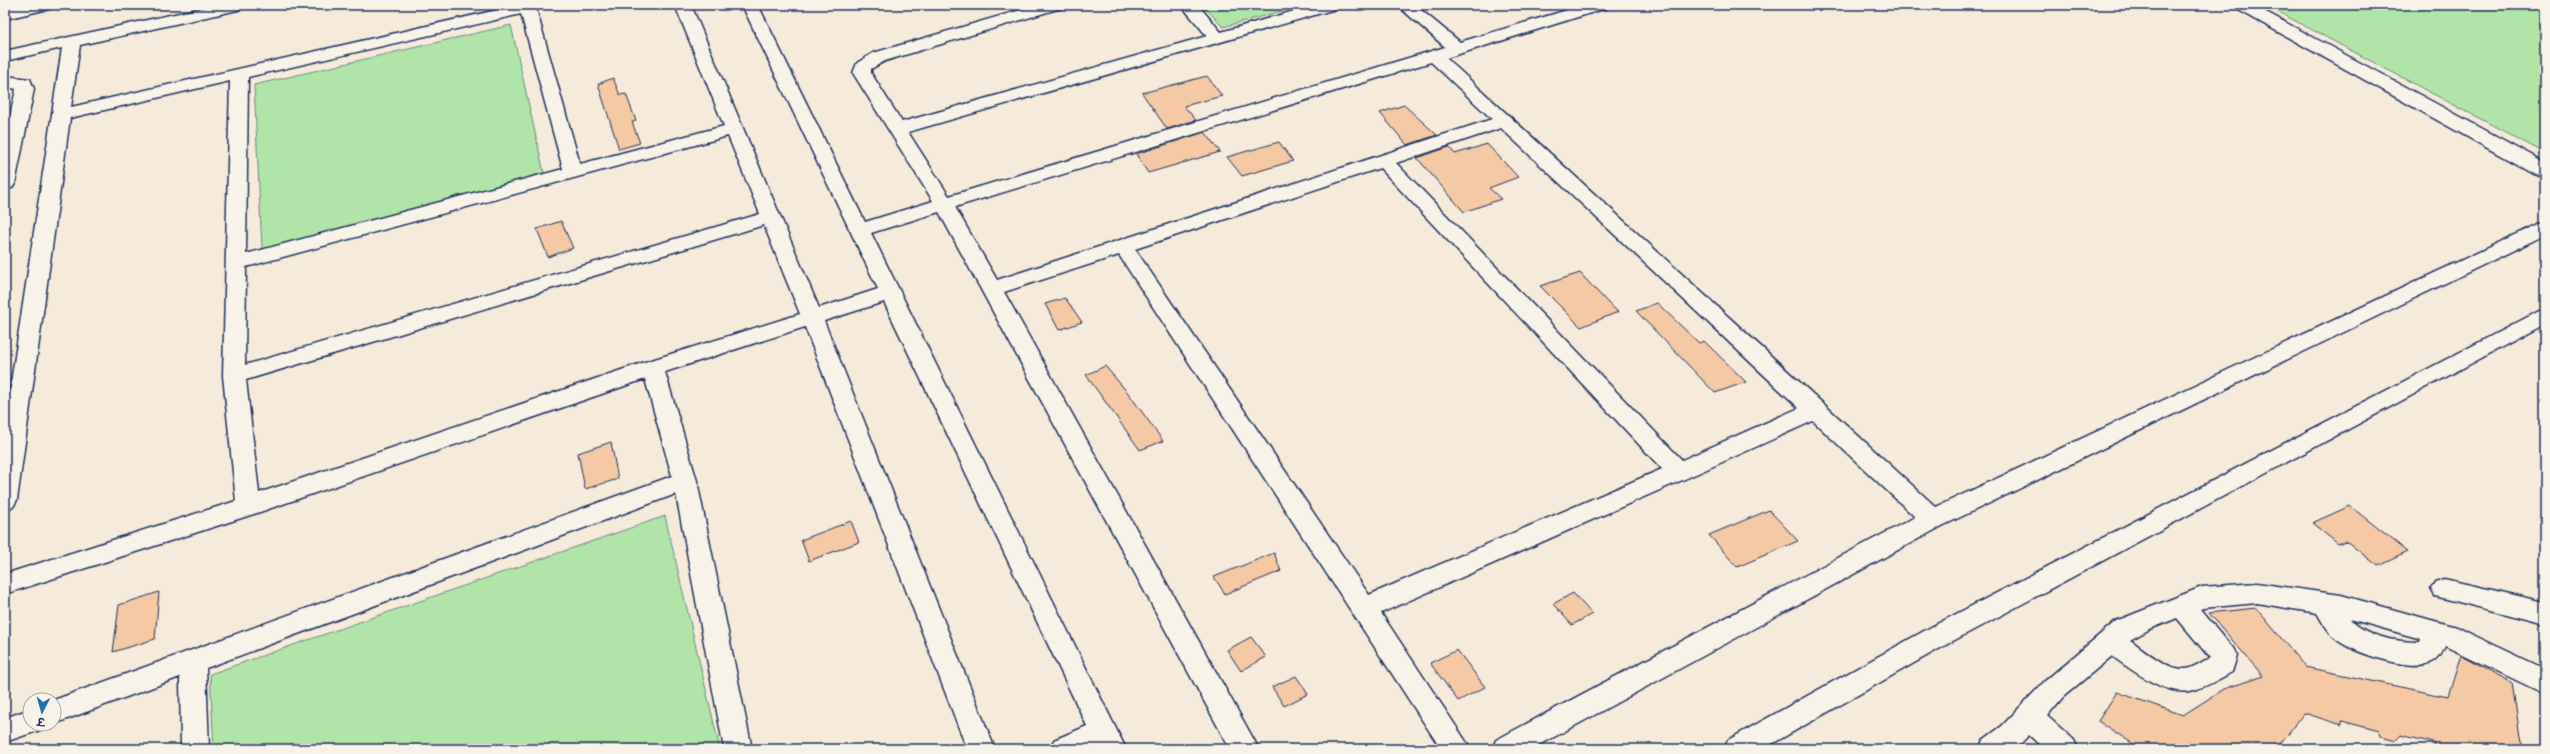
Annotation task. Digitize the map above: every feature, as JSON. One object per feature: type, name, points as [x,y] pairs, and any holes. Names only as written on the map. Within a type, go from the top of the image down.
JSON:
[{"type":"street","points":[[5,14],[47,5]]},
{"type":"street","points":[[5,56],[238,5]]},
{"type":"street","points":[[683,5],[812,317],[982,749]]},
{"type":"street","points":[[750,5],[1108,740],[1064,749]]},
{"type":"street","points":[[1189,5],[1217,36]]},
{"type":"street","points":[[898,129],[1217,36],[1333,5]]},
{"type":"street","points":[[1405,5],[1458,50]]},
{"type":"street","points":[[1546,5],[1561,17]]},
{"type":"street","points":[[859,230],[1458,50],[1601,5]]},
{"type":"street","points":[[2241,5],[2526,160],[2545,174]]},
{"type":"street","points":[[61,115],[528,6],[573,172]]},
{"type":"street","points":[[1049,6],[879,57],[863,67],[864,79],[898,129],[944,204],[992,288],[1245,749]]},
{"type":"street","points":[[5,500],[72,41]]},
{"type":"street","points":[[1434,56],[1933,519]]},
{"type":"street","points":[[239,74],[234,376],[249,506]]},
{"type":"street","points":[[5,81],[24,83],[25,89],[5,184]]},
{"type":"street","points":[[992,288],[1384,162],[1505,121]]},
{"type":"street","points":[[236,263],[734,129]]},
{"type":"street","points":[[1384,162],[1679,472]]},
{"type":"street","points":[[234,376],[770,217]]},
{"type":"street","points":[[1506,749],[1933,519],[2545,227]]},
{"type":"street","points":[[1123,246],[1365,608],[1457,749]]},
{"type":"street","points":[[5,584],[249,506],[653,368],[891,292]]},
{"type":"street","points":[[1738,749],[1942,634],[2545,315]]},
{"type":"street","points":[[653,368],[685,481],[738,749]]},
{"type":"street","points":[[1365,608],[1679,472],[1815,410]]},
{"type":"street","points":[[62,709],[193,663],[685,481]]},
{"type":"street","points":[[2444,590],[2545,613]]},
{"type":"street","points":[[1993,749],[2012,735],[2027,716],[2054,689],[2110,641],[2141,621],[2202,598],[2257,594],[2324,604],[2456,638],[2545,682]]},
{"type":"street","points":[[2110,641],[2167,677],[2179,680],[2188,680],[2223,664],[2224,656],[2218,646],[2182,606]]},
{"type":"street","points":[[193,663],[195,749]]},
{"type":"street","points":[[2027,716],[2064,749]]},
{"type":"street","points":[[5,730],[22,724]]},
{"type":"green space","points":[[1203,5],[1304,5],[1223,27]]},
{"type":"green space","points":[[2265,5],[2545,5],[2545,153],[2541,151]]},
{"type":"green space","points":[[511,25],[544,173],[262,249],[254,85]]},
{"type":"green space","points":[[665,516],[720,749],[214,749],[210,674]]},
{"type":"building","points":[[1207,76],[1222,96],[1184,106],[1196,120],[1167,129],[1142,93]]},
{"type":"building","points":[[613,78],[620,95],[626,94],[636,121],[632,122],[640,143],[619,149],[598,84]]},
{"type":"building","points":[[1404,105],[1437,135],[1407,145],[1380,113]]},
{"type":"building","points":[[1205,132],[1220,152],[1148,173],[1136,154]]},
{"type":"building","points":[[1279,142],[1293,161],[1242,176],[1227,157]]},
{"type":"building","points":[[1487,144],[1518,177],[1489,188],[1501,199],[1464,212],[1417,158],[1449,147],[1455,154]]},
{"type":"building","points":[[561,221],[573,248],[548,257],[537,229]]},
{"type":"building","points":[[1580,273],[1618,312],[1581,327],[1540,286]]},
{"type":"building","points":[[1065,298],[1082,322],[1059,330],[1045,304]]},
{"type":"building","points":[[1657,303],[1699,343],[1704,341],[1746,382],[1715,393],[1636,311]]},
{"type":"building","points":[[1105,366],[1129,394],[1163,441],[1140,450],[1086,375]]},
{"type":"building","points":[[611,442],[618,479],[585,489],[578,453]]},
{"type":"building","points":[[2350,506],[2408,552],[2378,566],[2346,541],[2338,544],[2312,523]]},
{"type":"building","points":[[1769,510],[1798,541],[1737,567],[1709,535]]},
{"type":"building","points":[[851,521],[859,542],[809,561],[801,540]]},
{"type":"building","points":[[1274,553],[1281,571],[1225,594],[1214,577]]},
{"type":"building","points":[[159,592],[155,639],[113,652],[119,605]]},
{"type":"building","points":[[1573,593],[1592,614],[1572,625],[1553,604]]},
{"type":"building","points":[[2256,608],[2305,667],[2448,697],[2461,655],[2512,683],[2522,749],[2436,749],[2434,743],[2401,735],[2396,740],[2381,736],[2379,731],[2342,721],[2342,725],[2304,713],[2276,749],[2141,749],[2098,721],[2117,692],[2183,715],[2224,689],[2263,676],[2209,613]]},
{"type":"building","points":[[1251,637],[1266,657],[1241,671],[1227,650]]},
{"type":"building","points":[[1457,650],[1485,687],[1458,701],[1430,663]]},
{"type":"building","points":[[1296,676],[1308,694],[1284,706],[1272,687]]}]
